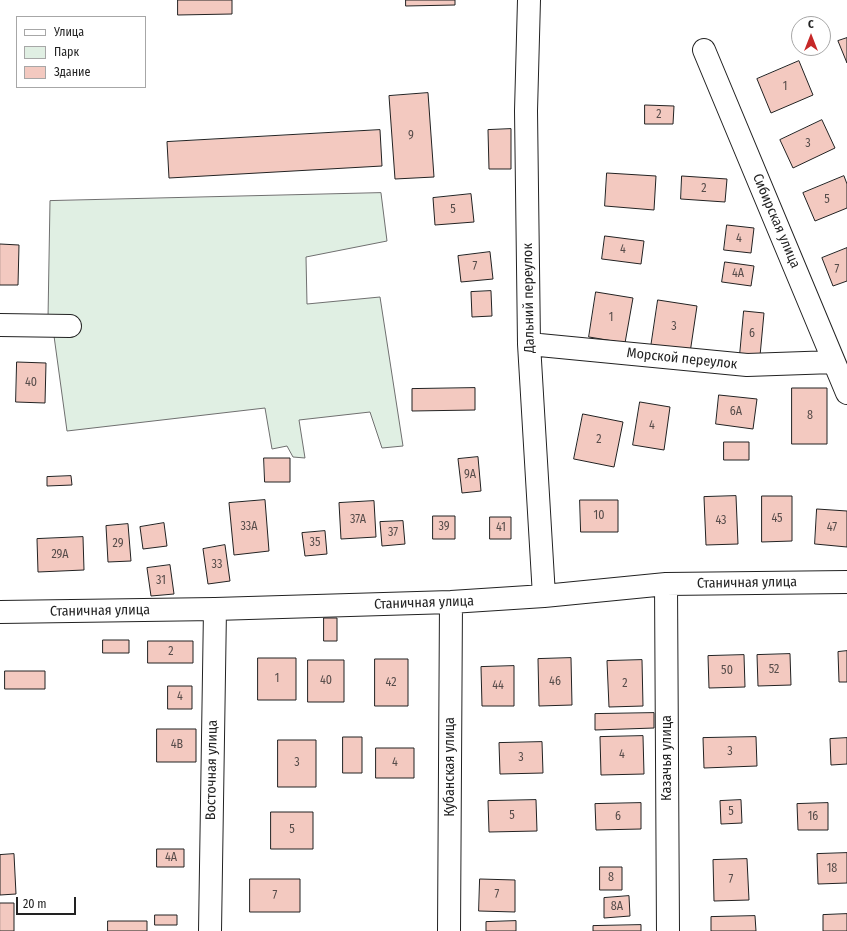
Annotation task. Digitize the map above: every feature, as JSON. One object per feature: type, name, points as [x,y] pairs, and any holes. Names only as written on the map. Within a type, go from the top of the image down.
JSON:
[{"type":"street","name":"Дальний переулок","points":[[528,0],[526,110],[529,344],[544,596]]},
{"type":"street","name":"Сибирская улица","points":[[704,50],[847,393]]},
{"type":"street","points":[[0,325],[70,326]]},
{"type":"street","name":"Морской переулок","points":[[529,344],[747,365],[834,362]]},
{"type":"street","name":"Станичная улица","points":[[0,612],[215,609],[451,602],[544,596],[666,584],[847,582]]},
{"type":"street","name":"Казачья улица","points":[[666,584],[668,931]]},
{"type":"street","name":"Кубанская улица","points":[[449,931],[451,602]]},
{"type":"street","name":"Восточная улица","points":[[210,931],[215,609]]},
{"type":"green space","points":[[381,193],[387,241],[306,257],[307,304],[380,297],[403,446],[382,448],[370,412],[299,420],[305,458],[293,457],[287,446],[272,449],[265,408],[67,431],[54,336],[81,325],[48,318],[50,201]]},
{"type":"building","points":[[178,0],[232,0],[232,14],[178,15]]},
{"type":"building","points":[[406,0],[455,0],[455,5],[406,6]]},
{"type":"building","points":[[847,38],[847,63],[838,41]]},
{"type":"building","points":[[799,61],[813,95],[771,113],[757,79]]},
{"type":"building","points":[[428,93],[434,177],[395,179],[389,96]]},
{"type":"building","points":[[645,105],[674,106],[673,124],[645,124]]},
{"type":"building","points":[[822,120],[835,148],[793,168],[780,140]]},
{"type":"building","points":[[511,129],[511,169],[489,169],[488,130]]},
{"type":"building","points":[[380,130],[382,166],[169,178],[167,142]]},
{"type":"building","points":[[607,173],[656,176],[654,210],[605,206]]},
{"type":"building","points":[[682,176],[727,179],[725,202],[681,199]]},
{"type":"building","points":[[844,176],[847,184],[847,208],[815,221],[803,193]]},
{"type":"building","points":[[471,194],[474,222],[435,225],[433,198]]},
{"type":"building","points":[[727,225],[754,228],[751,253],[724,250]]},
{"type":"building","points":[[605,236],[644,241],[641,264],[602,259]]},
{"type":"building","points":[[0,244],[19,245],[18,285],[0,285]]},
{"type":"building","points":[[847,248],[847,281],[833,286],[822,258]]},
{"type":"building","points":[[490,252],[493,279],[461,282],[458,256]]},
{"type":"building","points":[[725,262],[754,266],[751,286],[722,282]]},
{"type":"building","points":[[491,291],[492,316],[472,317],[471,292]]},
{"type":"building","points":[[596,292],[633,298],[625,343],[589,337]]},
{"type":"building","points":[[658,300],[697,306],[690,353],[651,347]]},
{"type":"building","points":[[744,311],[764,313],[760,356],[740,355]]},
{"type":"building","points":[[17,362],[46,363],[45,403],[16,402]]},
{"type":"building","points":[[475,388],[475,410],[412,411],[412,389]]},
{"type":"building","points":[[792,388],[827,388],[827,444],[792,444]]},
{"type":"building","points":[[719,395],[757,399],[753,429],[716,424]]},
{"type":"building","points":[[640,402],[670,407],[664,450],[633,445]]},
{"type":"building","points":[[583,414],[623,422],[614,467],[574,459]]},
{"type":"building","points":[[724,442],[749,442],[749,460],[724,460]]},
{"type":"building","points":[[478,457],[481,491],[462,493],[458,459]]},
{"type":"building","points":[[264,458],[290,458],[290,482],[265,482]]},
{"type":"building","points":[[71,476],[72,485],[47,486],[47,477]]},
{"type":"building","points":[[736,496],[738,544],[706,545],[704,497]]},
{"type":"building","points":[[762,496],[792,496],[792,541],[762,542]]},
{"type":"building","points":[[265,500],[269,551],[234,555],[229,503]]},
{"type":"building","points":[[580,500],[618,500],[618,532],[581,532]]},
{"type":"building","points":[[374,501],[376,537],[341,539],[339,503]]},
{"type":"building","points":[[817,509],[847,511],[847,547],[815,544]]},
{"type":"building","points":[[433,516],[455,516],[455,539],[433,539]]},
{"type":"building","points":[[490,517],[511,517],[511,539],[490,539]]},
{"type":"building","points":[[403,521],[405,544],[382,546],[380,522]]},
{"type":"building","points":[[164,523],[167,546],[143,549],[140,527]]},
{"type":"building","points":[[128,524],[131,561],[108,562],[106,526]]},
{"type":"building","points":[[325,531],[327,554],[305,556],[302,533]]},
{"type":"building","points":[[83,537],[84,570],[38,572],[37,539]]},
{"type":"building","points":[[225,545],[230,581],[208,584],[203,549]]},
{"type":"building","points":[[170,565],[174,594],[151,596],[147,568]]},
{"type":"building","points":[[324,618],[337,618],[337,641],[324,641]]},
{"type":"building","points":[[103,640],[129,640],[129,653],[103,653]]},
{"type":"building","points":[[148,641],[193,641],[193,663],[148,663]]},
{"type":"building","points":[[847,651],[847,682],[839,682],[838,652]]},
{"type":"building","points":[[790,654],[791,685],[758,686],[757,655]]},
{"type":"building","points":[[744,655],[745,687],[709,688],[708,656]]},
{"type":"building","points":[[258,658],[296,658],[296,700],[258,700]]},
{"type":"building","points":[[571,658],[572,705],[539,706],[538,659]]},
{"type":"building","points":[[375,659],[408,659],[408,706],[375,706]]},
{"type":"building","points":[[308,660],[344,660],[344,702],[308,702]]},
{"type":"building","points":[[642,660],[643,706],[609,707],[607,661]]},
{"type":"building","points":[[514,666],[514,706],[482,706],[481,667]]},
{"type":"building","points":[[5,671],[45,671],[45,689],[5,689]]},
{"type":"building","points":[[168,686],[192,686],[192,709],[168,709]]},
{"type":"building","points":[[654,713],[654,728],[595,730],[595,714]]},
{"type":"building","points":[[157,729],[196,729],[196,762],[157,762]]},
{"type":"building","points":[[643,736],[644,774],[601,775],[600,737]]},
{"type":"building","points":[[343,737],[362,737],[362,773],[343,773]]},
{"type":"building","points":[[756,737],[757,766],[704,768],[703,738]]},
{"type":"building","points":[[847,738],[847,764],[831,765],[830,739]]},
{"type":"building","points":[[278,740],[316,740],[316,787],[278,787]]},
{"type":"building","points":[[542,742],[543,773],[500,774],[499,743]]},
{"type":"building","points":[[376,748],[414,748],[414,778],[376,778]]},
{"type":"building","points":[[536,800],[537,831],[489,832],[488,801]]},
{"type":"building","points":[[741,800],[742,823],[721,824],[720,801]]},
{"type":"building","points":[[641,803],[641,829],[596,830],[595,804]]},
{"type":"building","points":[[828,803],[828,830],[798,830],[797,804]]},
{"type":"building","points":[[271,812],[313,812],[313,849],[271,849]]},
{"type":"building","points":[[157,849],[184,849],[184,867],[157,867]]},
{"type":"building","points":[[847,853],[847,883],[818,884],[817,854]]},
{"type":"building","points":[[14,854],[16,894],[0,895],[0,855]]},
{"type":"building","points":[[747,859],[749,900],[714,901],[713,860]]},
{"type":"building","points":[[600,867],[622,867],[622,890],[600,890]]},
{"type":"building","points":[[250,879],[300,879],[300,912],[250,912]]},
{"type":"building","points":[[480,879],[515,880],[515,912],[479,911]]},
{"type":"building","points":[[629,896],[630,916],[604,918],[604,898]]},
{"type":"building","points":[[0,903],[14,903],[14,931],[0,931]]},
{"type":"building","points":[[847,914],[847,931],[823,931],[823,915]]},
{"type":"building","points":[[155,915],[177,915],[177,925],[155,925]]},
{"type":"building","points":[[755,916],[756,931],[711,931],[711,917]]},
{"type":"building","points":[[108,921],[147,921],[147,931],[108,931]]},
{"type":"building","points":[[516,921],[516,931],[486,931],[486,922]]},
{"type":"building","points":[[641,925],[641,931],[593,931],[593,926]]}]
